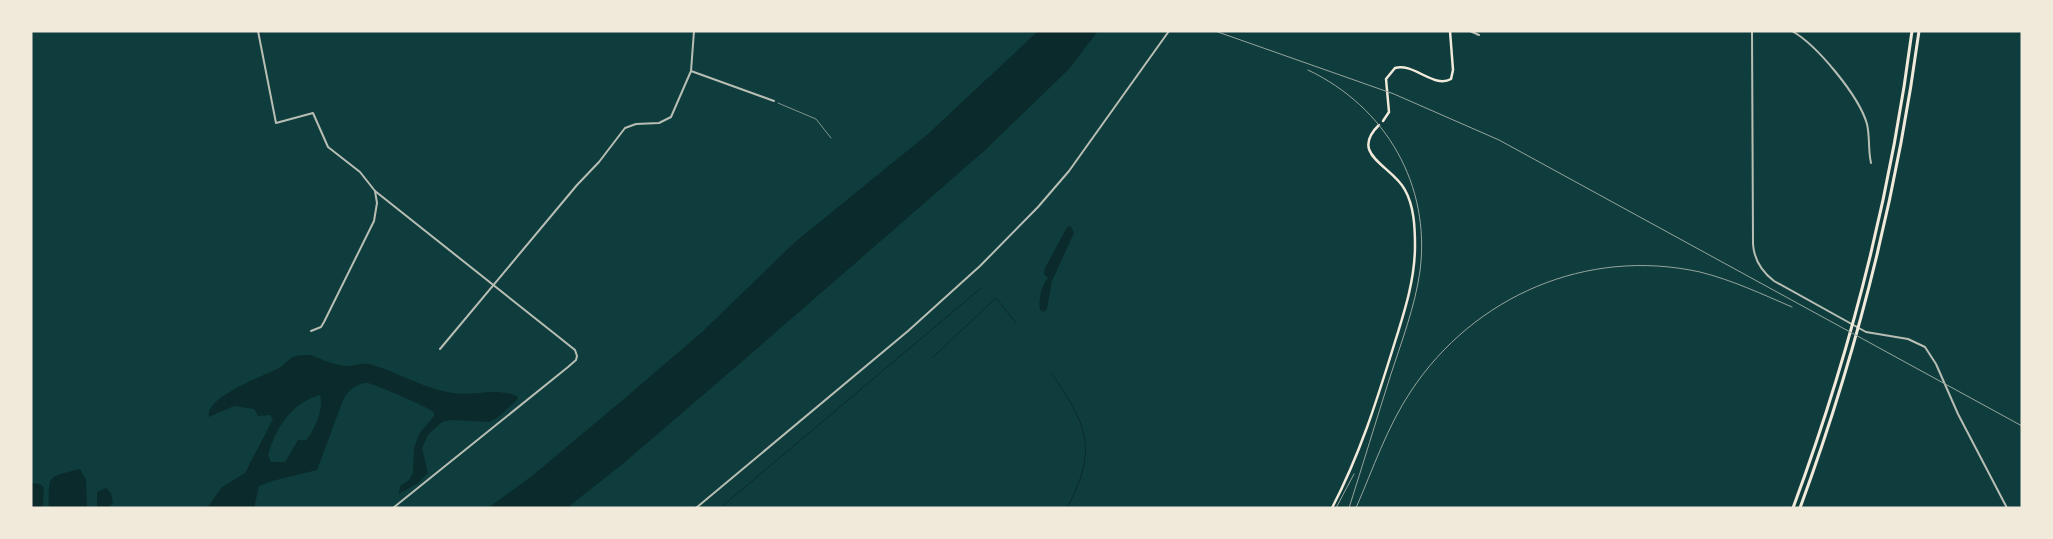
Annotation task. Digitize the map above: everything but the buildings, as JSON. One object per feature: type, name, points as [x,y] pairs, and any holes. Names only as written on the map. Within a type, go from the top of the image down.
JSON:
[{"type":"highway","points":[[1793,508],[1846,350],[1855,317],[1891,164],[1912,31]]},
{"type":"highway","points":[[1800,508],[1852,353],[1861,319],[1898,164],[1919,31]]},
{"type":"main road","points":[[1383,121],[1389,112],[1385,87],[1388,75],[1399,67],[1442,81],[1449,80],[1452,77],[1450,31]]},
{"type":"main road","points":[[1332,508],[1368,431],[1402,318],[1414,264],[1414,228],[1408,197],[1400,182],[1374,158],[1368,149],[1368,138],[1379,125]]},
{"type":"street","points":[[258,31],[276,123],[313,114],[328,147],[360,172],[375,191],[575,350],[577,356],[576,360],[393,508]]},
{"type":"street","points":[[440,349],[576,186],[599,162],[621,130],[633,124],[659,123],[671,117],[691,71],[694,31]]},
{"type":"street","points":[[696,508],[908,332],[980,266],[1038,207],[1069,170],[1169,31]]},
{"type":"street","points":[[1470,31],[1479,35]]},
{"type":"street","points":[[1752,31],[1754,251],[1761,268],[1769,277],[1866,332],[1908,339],[1925,347],[1936,364],[1958,414],[2008,508]]},
{"type":"street","points":[[1792,31],[1808,41],[1820,52],[1859,108],[1868,128],[1871,163]]},
{"type":"street","points":[[691,71],[774,101]]},
{"type":"street","points":[[311,331],[321,327],[324,322],[374,221],[377,203],[375,191]]},
{"type":"path","points":[[774,101],[816,119],[831,138]]},
{"type":"water","points":[[1038,31],[1098,31],[1069,69],[983,152],[625,462],[567,508],[488,508],[532,476],[702,332],[795,242],[928,134]]},
{"type":"water","points":[[1071,226],[1074,233],[1052,281],[1047,309],[1044,312],[1040,310],[1040,296],[1048,278],[1044,274],[1045,268],[1067,227]]},
{"type":"water","points":[[311,355],[342,365],[370,364],[443,391],[461,394],[501,392],[517,396],[518,399],[497,418],[489,422],[452,420],[442,422],[428,435],[422,448],[428,473],[418,483],[399,494],[400,486],[409,480],[413,473],[414,448],[419,434],[434,416],[434,412],[379,387],[367,383],[359,384],[343,400],[317,470],[259,486],[254,508],[207,508],[222,487],[245,473],[273,419],[270,415],[258,416],[254,409],[234,406],[209,417],[210,409],[216,402],[236,388],[279,368],[293,357]],"holes":[[[320,395],[318,419],[313,431],[306,440],[298,440],[285,462],[271,462],[268,455],[271,445],[286,418],[293,410],[310,399]]]},
{"type":"water","points":[[80,469],[86,480],[87,508],[49,508],[49,489],[52,479],[55,476]]},
{"type":"water","points":[[31,483],[40,484],[44,487],[43,508],[31,508]]},
{"type":"water","points":[[106,488],[111,493],[113,503],[107,508],[97,508],[97,492]]},
{"type":"waterway","points":[[720,508],[981,288]]},
{"type":"waterway","points":[[933,357],[996,298],[1016,323]]},
{"type":"waterway","points":[[1052,374],[1074,409],[1085,439],[1083,470],[1067,508]]},
{"type":"railway","points":[[1215,31],[1394,94],[1499,140],[2022,426]]},
{"type":"railway","points":[[1308,70],[1336,86],[1360,105],[1381,127],[1397,152],[1410,179],[1418,209],[1422,239],[1420,271],[1411,311],[1349,508]]},
{"type":"railway","points":[[1356,508],[1381,448],[1402,405],[1437,358],[1467,329],[1500,305],[1537,286],[1576,274],[1616,267],[1658,266],[1712,275],[1792,307]]},
{"type":"railway","points":[[1336,508],[1354,474]]}]
